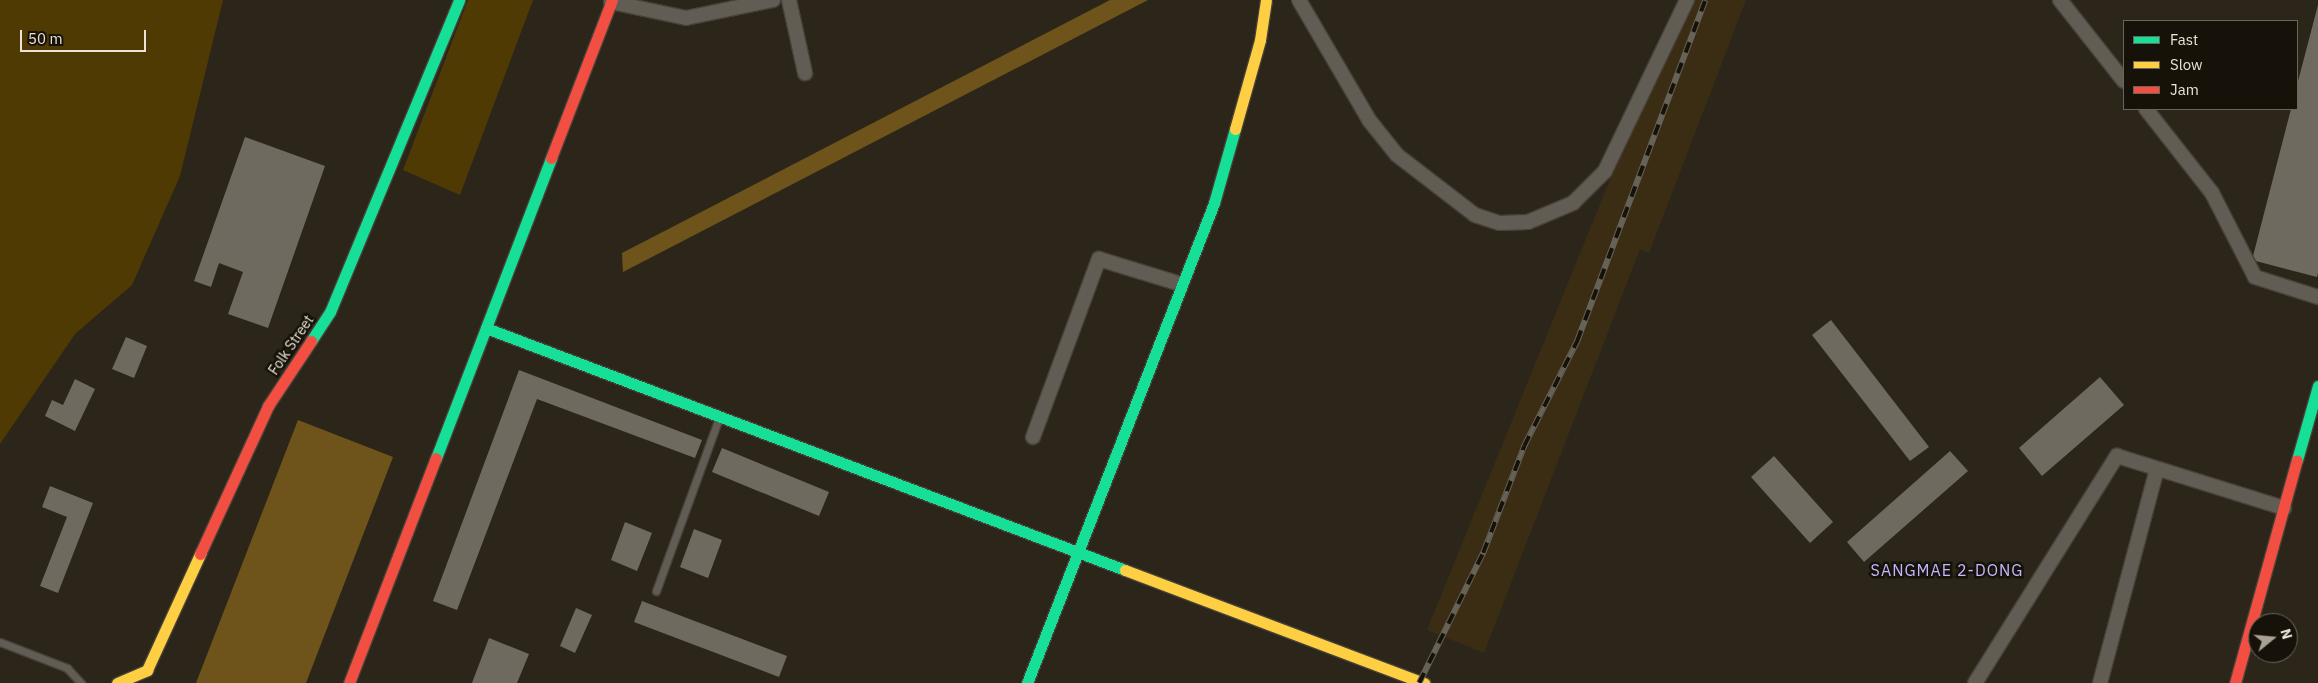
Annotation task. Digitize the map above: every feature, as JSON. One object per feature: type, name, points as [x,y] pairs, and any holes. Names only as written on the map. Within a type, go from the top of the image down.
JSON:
[{"type":"street","name":"Folk Street","points":[[147,670],[268,406],[330,312],[459,0]]},
{"type":"street","points":[[349,683],[612,1],[686,18],[773,0]]},
{"type":"street","points":[[789,0],[805,73]]},
{"type":"street","points":[[1027,683],[1214,203],[1260,40],[1266,0]]},
{"type":"street","points":[[1299,0],[1368,120],[1397,154],[1475,215],[1500,223],[1528,222],[1573,204],[1605,171],[1687,0]]},
{"type":"street","points":[[2060,0],[2123,80]]},
{"type":"street","points":[[2147,110],[2212,193],[2255,277],[2318,297]]},
{"type":"street","points":[[1033,437],[1099,259],[1181,284]]},
{"type":"street","points":[[486,328],[1078,550],[1424,683]]},
{"type":"street","points":[[2236,683],[2318,386]]},
{"type":"street","points":[[1975,683],[2117,456],[2284,508]]},
{"type":"street","points":[[2100,683],[2157,468]]},
{"type":"street","points":[[117,683],[147,670]]},
{"type":"lane","points":[[656,591],[720,416]]},
{"type":"lane","points":[[0,642],[68,668],[82,683]]},
{"type":"lane","points":[[146,683],[147,670]]},
{"type":"shaded area","points":[[0,0],[223,0],[180,176],[132,285],[75,334],[0,444]]},
{"type":"shaded area","points":[[468,0],[533,0],[460,195],[403,170]]},
{"type":"shaded area","points":[[1110,0],[1148,0],[623,272],[622,253]]},
{"type":"shaded area","points":[[1683,0],[1746,0],[1649,253],[1640,249],[1484,653],[1427,630]]},
{"type":"shaded area","points":[[298,420],[393,457],[306,683],[196,683]]},
{"type":"building","points":[[2318,5],[2317,277],[2252,260],[2291,110],[2298,110],[2298,81]]},
{"type":"building","points":[[245,137],[325,166],[268,328],[228,314],[243,272],[219,263],[211,287],[194,281]]},
{"type":"building","points":[[1831,320],[1929,447],[1910,461],[1812,335]]},
{"type":"building","points":[[126,337],[147,346],[134,378],[112,369]]},
{"type":"building","points":[[519,370],[702,440],[695,458],[537,399],[457,610],[433,601]]},
{"type":"building","points":[[2100,377],[2124,405],[2042,476],[2019,448]]},
{"type":"building","points":[[75,379],[95,389],[75,431],[45,416],[52,400],[63,405]]},
{"type":"building","points":[[722,448],[829,492],[819,516],[712,472]]},
{"type":"building","points":[[1950,451],[1968,471],[1864,562],[1847,542]]},
{"type":"building","points":[[1774,456],[1833,522],[1810,543],[1751,477]]},
{"type":"building","points":[[50,486],[93,503],[58,593],[40,586],[67,517],[42,507]]},
{"type":"building","points":[[625,522],[652,533],[637,571],[611,560]]},
{"type":"building","points":[[694,529],[722,540],[708,578],[680,567]]},
{"type":"building","points":[[642,601],[787,656],[779,677],[634,622]]},
{"type":"building","points":[[576,608],[592,615],[575,653],[560,646]]},
{"type":"building","points":[[489,638],[529,654],[517,683],[472,683]]},
{"type":"railway","points":[[1419,683],[1483,553],[1524,446],[1577,341],[1705,0]]},
{"type":"traffic: fast","points":[[311,341],[330,312],[459,0]]},
{"type":"traffic: fast","points":[[1027,683],[1214,203],[1235,129]]},
{"type":"traffic: fast","points":[[436,458],[551,158]]},
{"type":"traffic: fast","points":[[486,328],[1125,570]]},
{"type":"traffic: fast","points":[[2297,460],[2318,386]]},
{"type":"traffic: slow","points":[[1235,129],[1260,40],[1266,0]]},
{"type":"traffic: slow","points":[[117,683],[147,670],[200,554]]},
{"type":"traffic: slow","points":[[1125,570],[1424,683]]},
{"type":"traffic: jam","points":[[551,158],[612,0]]},
{"type":"traffic: jam","points":[[200,554],[268,406],[311,341]]},
{"type":"traffic: jam","points":[[349,683],[436,458]]},
{"type":"traffic: jam","points":[[2235,683],[2297,460]]},
{"type":"district","name":"SANGMAE 2-DONG","points":[[1947,570]]}]
